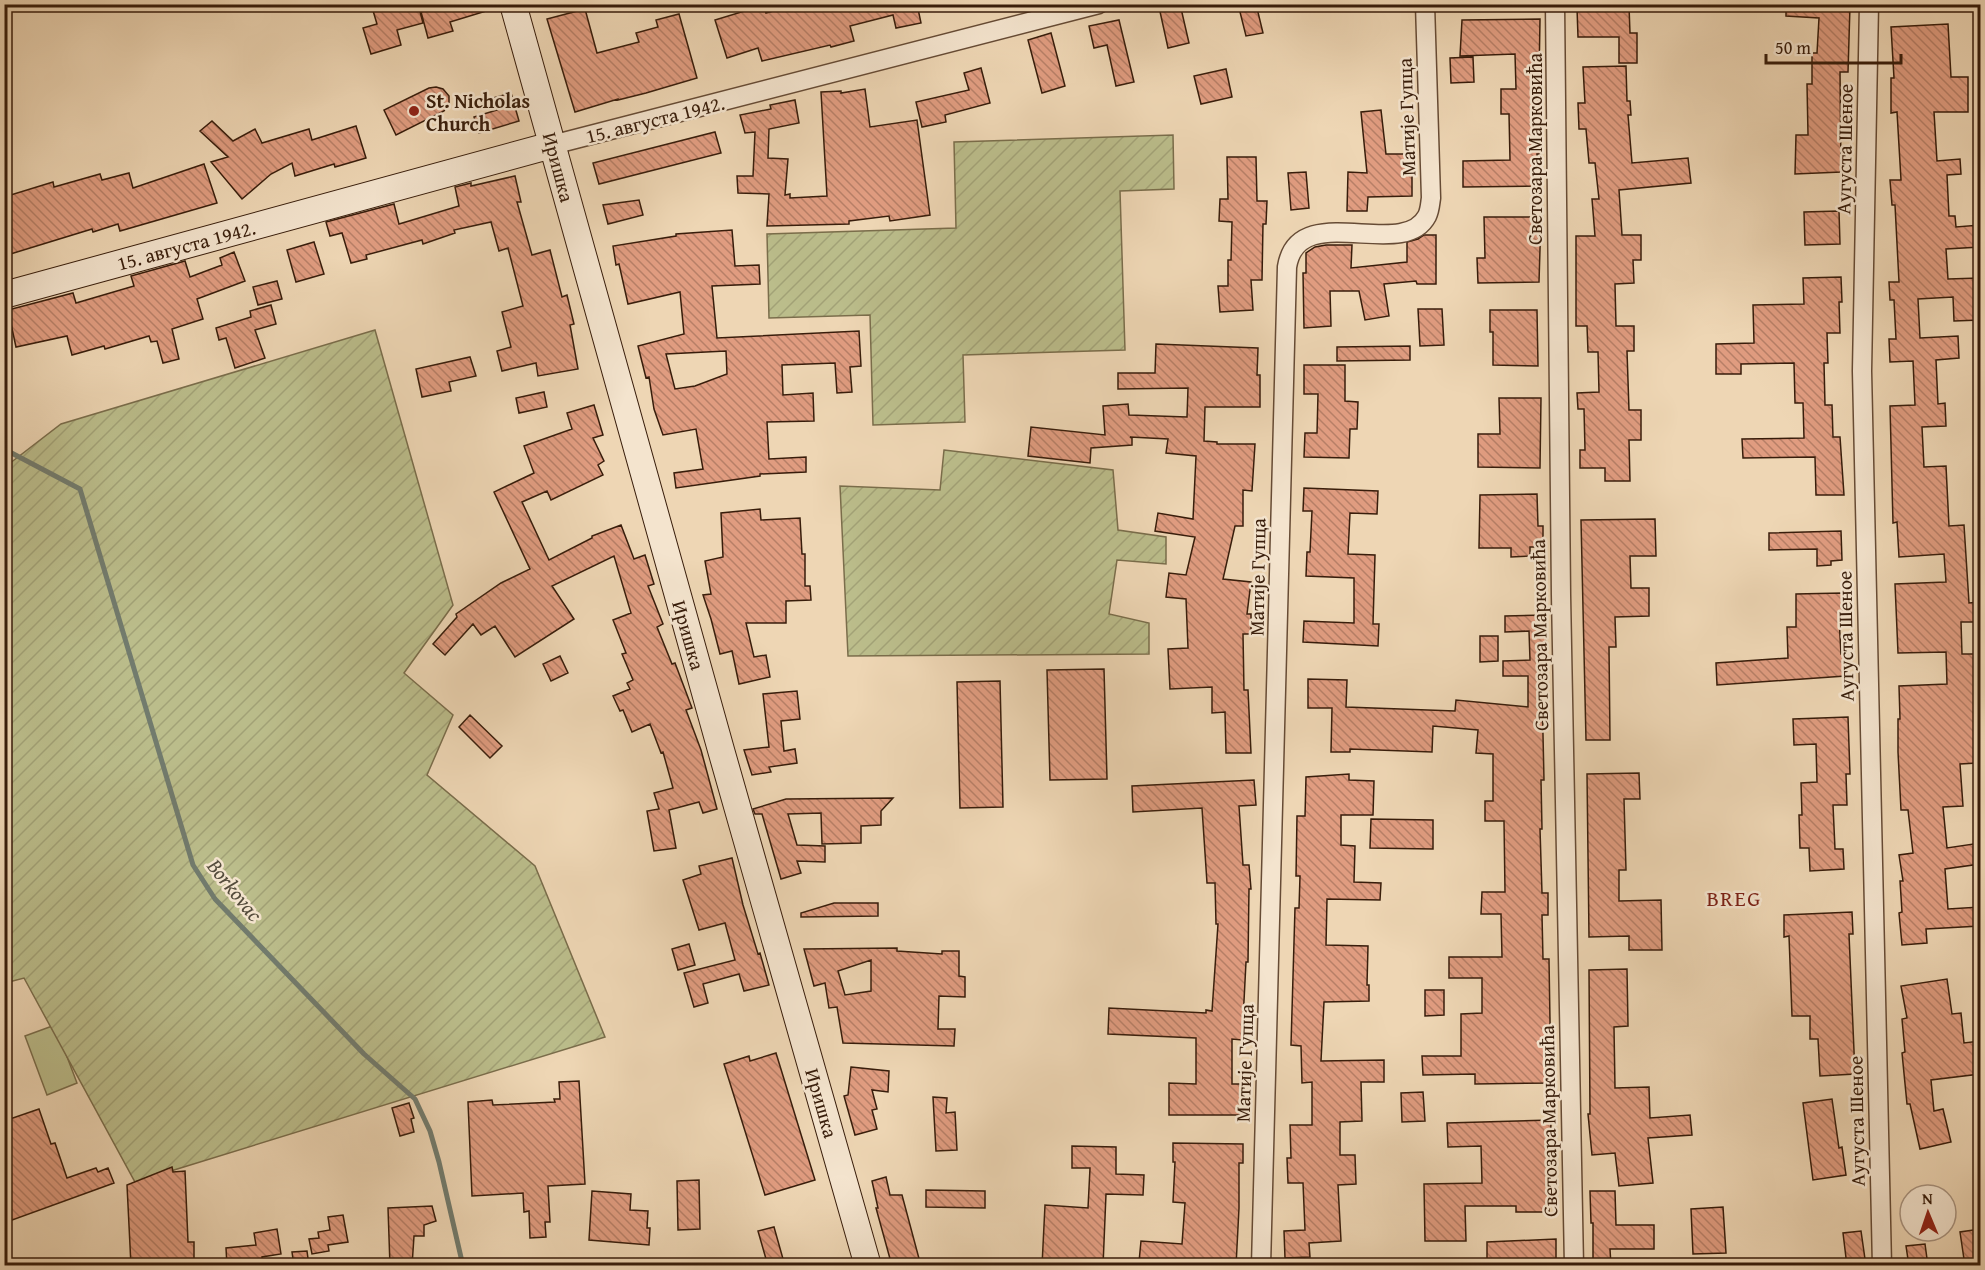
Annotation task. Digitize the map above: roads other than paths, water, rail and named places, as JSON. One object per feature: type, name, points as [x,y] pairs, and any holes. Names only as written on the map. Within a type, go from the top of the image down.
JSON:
[{"type":"street","name":"Иришка","points":[[513,4],[868,1266]]},
{"type":"street","name":"15. августа 1942.","points":[[4,295],[552,145],[1099,4]]},
{"type":"street","name":"Матије Гупца","points":[[1261,1266],[1287,267],[1293,248],[1308,235],[1408,231],[1421,225],[1429,213],[1431,198],[1425,4]]},
{"type":"street","name":"Светозара Марковића","points":[[1555,4],[1561,607],[1574,1266]]},
{"type":"street","name":"Аугуста Шеное","points":[[1869,4],[1862,371],[1882,1266]]},
{"type":"waterway","name":"Borkovac","points":[[4,449],[80,489],[193,865],[215,899],[364,1054],[415,1099],[430,1131],[439,1162],[463,1266]]},
{"type":"place","name":"St. Nicholas Church","points":[[414,111]]},
{"type":"district","name":"BREG","points":[[1734,898]]}]
